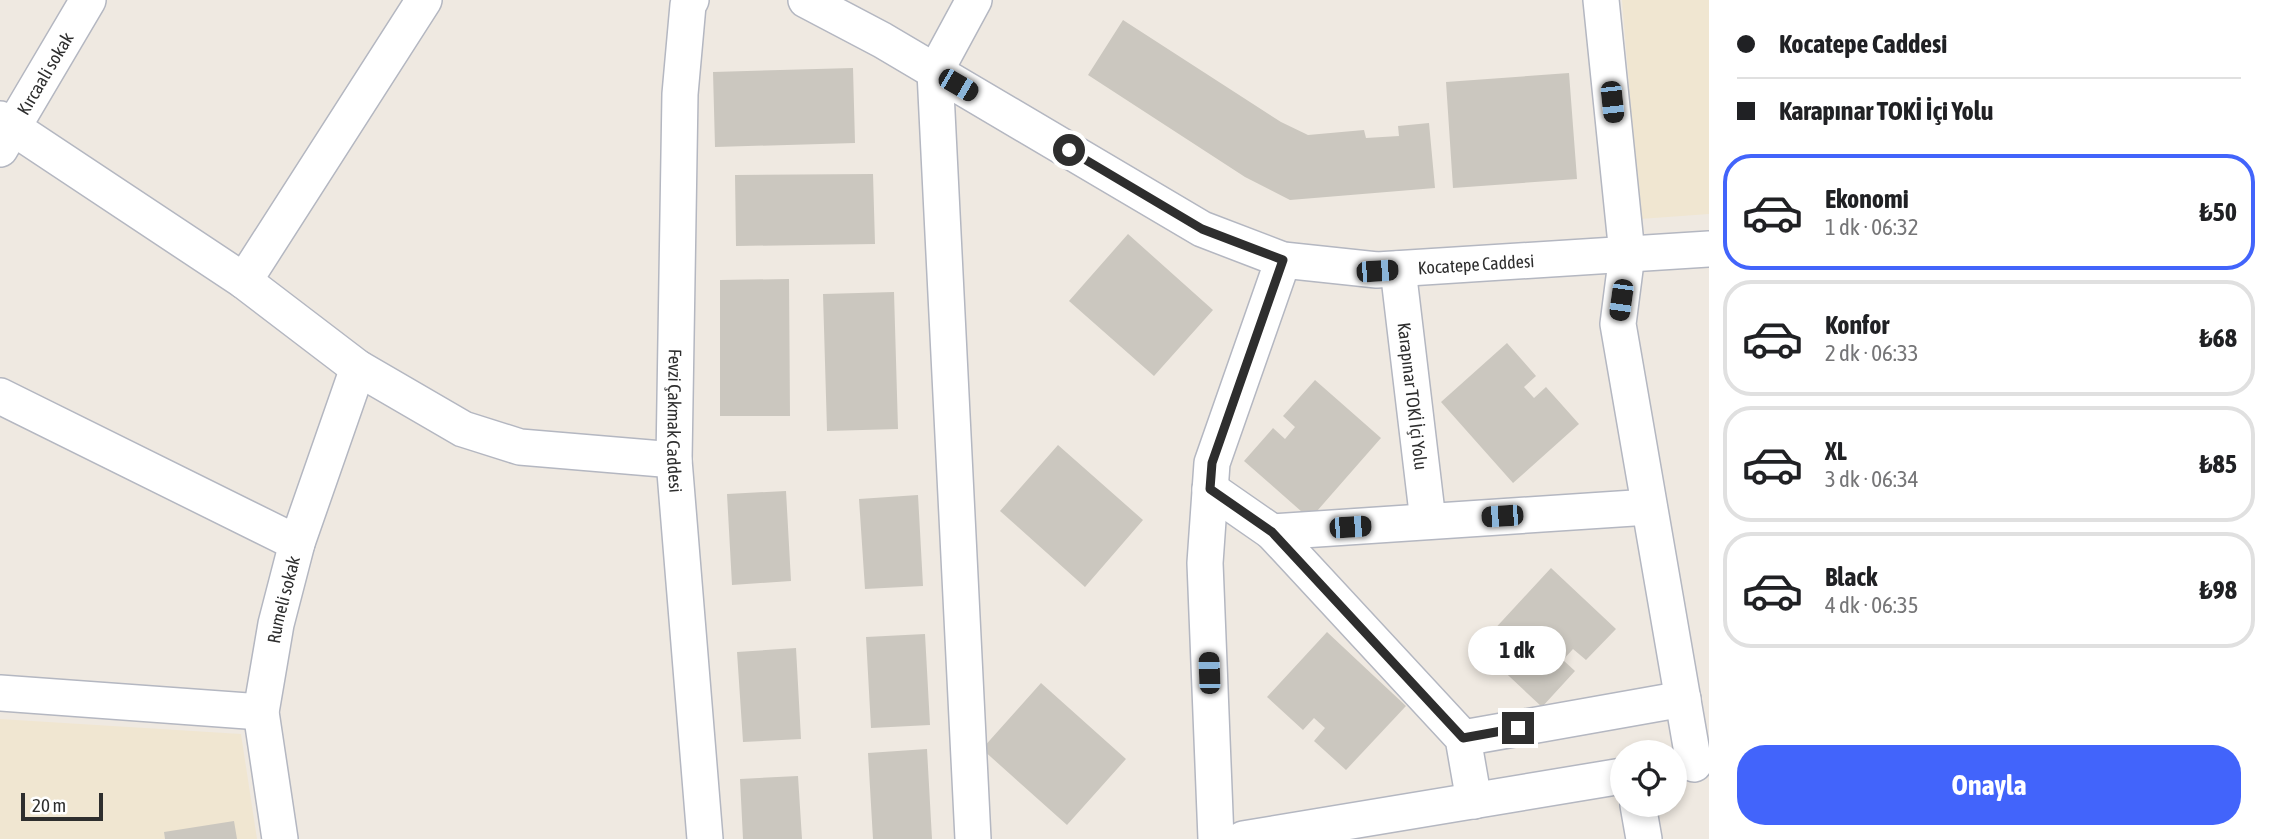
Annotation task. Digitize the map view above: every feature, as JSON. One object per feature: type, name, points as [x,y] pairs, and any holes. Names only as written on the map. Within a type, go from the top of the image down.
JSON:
[{"type":"street","name":"Kırcaali sokak","points":[[4,132],[88,0]]},
{"type":"street","points":[[244,282],[424,0]]},
{"type":"street","name":"Fevzi Çakmak Caddesi","points":[[691,0],[688,5],[680,94],[674,460],[705,839]]},
{"type":"street","name":"Kocatepe Caddesi","points":[[806,0],[882,40],[1202,229],[1283,260],[1377,271],[1709,248]]},
{"type":"street","points":[[973,839],[935,72],[974,0]]},
{"type":"street","points":[[1601,0],[1628,254],[1618,324],[1693,765]]},
{"type":"street","points":[[4,132],[244,282],[358,368],[463,429],[520,447],[674,460]]},
{"type":"street","points":[[1216,839],[1205,562],[1212,463],[1283,260]]},
{"type":"street","name":"Karapınar TOKİ İçi Yolu","points":[[1398,269],[1429,521]]},
{"type":"street","name":"Rumeli sokak","points":[[280,839],[261,712],[276,624],[297,543],[358,368]]},
{"type":"street","points":[[0,396],[297,543]]},
{"type":"street","points":[[1210,489],[1272,532],[1463,738],[1474,801]]},
{"type":"street","points":[[1272,532],[1649,507]]},
{"type":"street","points":[[0,693],[261,712]]},
{"type":"street","points":[[1463,738],[1683,699]]},
{"type":"street","points":[[1243,839],[1610,778]]},
{"type":"street","points":[[1640,817],[1644,839]]},
{"type":"shaded area","points":[[1622,0],[1709,0],[1709,214],[1640,219]]},
{"type":"shaded area","points":[[0,719],[241,734],[257,839],[0,839]]},
{"type":"building","points":[[1123,20],[1281,122],[1308,135],[1364,130],[1366,138],[1399,136],[1398,126],[1429,123],[1435,188],[1290,200],[1245,177],[1088,75]]},
{"type":"building","points":[[853,68],[855,143],[715,147],[713,72]]},
{"type":"building","points":[[1569,73],[1577,179],[1453,188],[1446,82]]},
{"type":"building","points":[[873,174],[875,244],[736,246],[735,175]]},
{"type":"building","points":[[1128,234],[1213,310],[1154,376],[1069,301]]},
{"type":"building","points":[[789,279],[790,416],[720,416],[720,280]]},
{"type":"building","points":[[894,292],[898,429],[827,431],[823,294]]},
{"type":"building","points":[[1507,343],[1536,376],[1524,387],[1534,398],[1546,387],[1579,424],[1513,483],[1441,402]]},
{"type":"building","points":[[1315,380],[1381,438],[1310,519],[1244,461],[1273,428],[1285,439],[1295,427],[1283,416]]},
{"type":"building","points":[[1058,445],[1143,520],[1085,587],[1000,511]]},
{"type":"building","points":[[786,491],[791,581],[732,585],[727,494]]},
{"type":"building","points":[[918,495],[923,586],[865,589],[859,499]]},
{"type":"building","points":[[1551,568],[1616,629],[1586,660],[1573,649],[1563,660],[1575,671],[1542,707],[1478,647]]},
{"type":"building","points":[[1327,632],[1406,706],[1346,770],[1314,741],[1325,728],[1314,718],[1303,730],[1267,697]]},
{"type":"building","points":[[925,634],[930,725],[871,728],[866,637]]},
{"type":"building","points":[[796,648],[801,739],[743,742],[737,652]]},
{"type":"building","points":[[1041,683],[1126,759],[1067,825],[982,749]]},
{"type":"building","points":[[927,749],[932,839],[873,839],[868,753]]},
{"type":"building","points":[[798,776],[802,839],[743,839],[740,779]]},
{"type":"building","points":[[234,821],[237,839],[165,839],[164,832]]},
{"type":"route","points":[[1069,150],[1202,229],[1283,260],[1212,463],[1210,489],[1272,532],[1463,738],[1518,728]]}]
